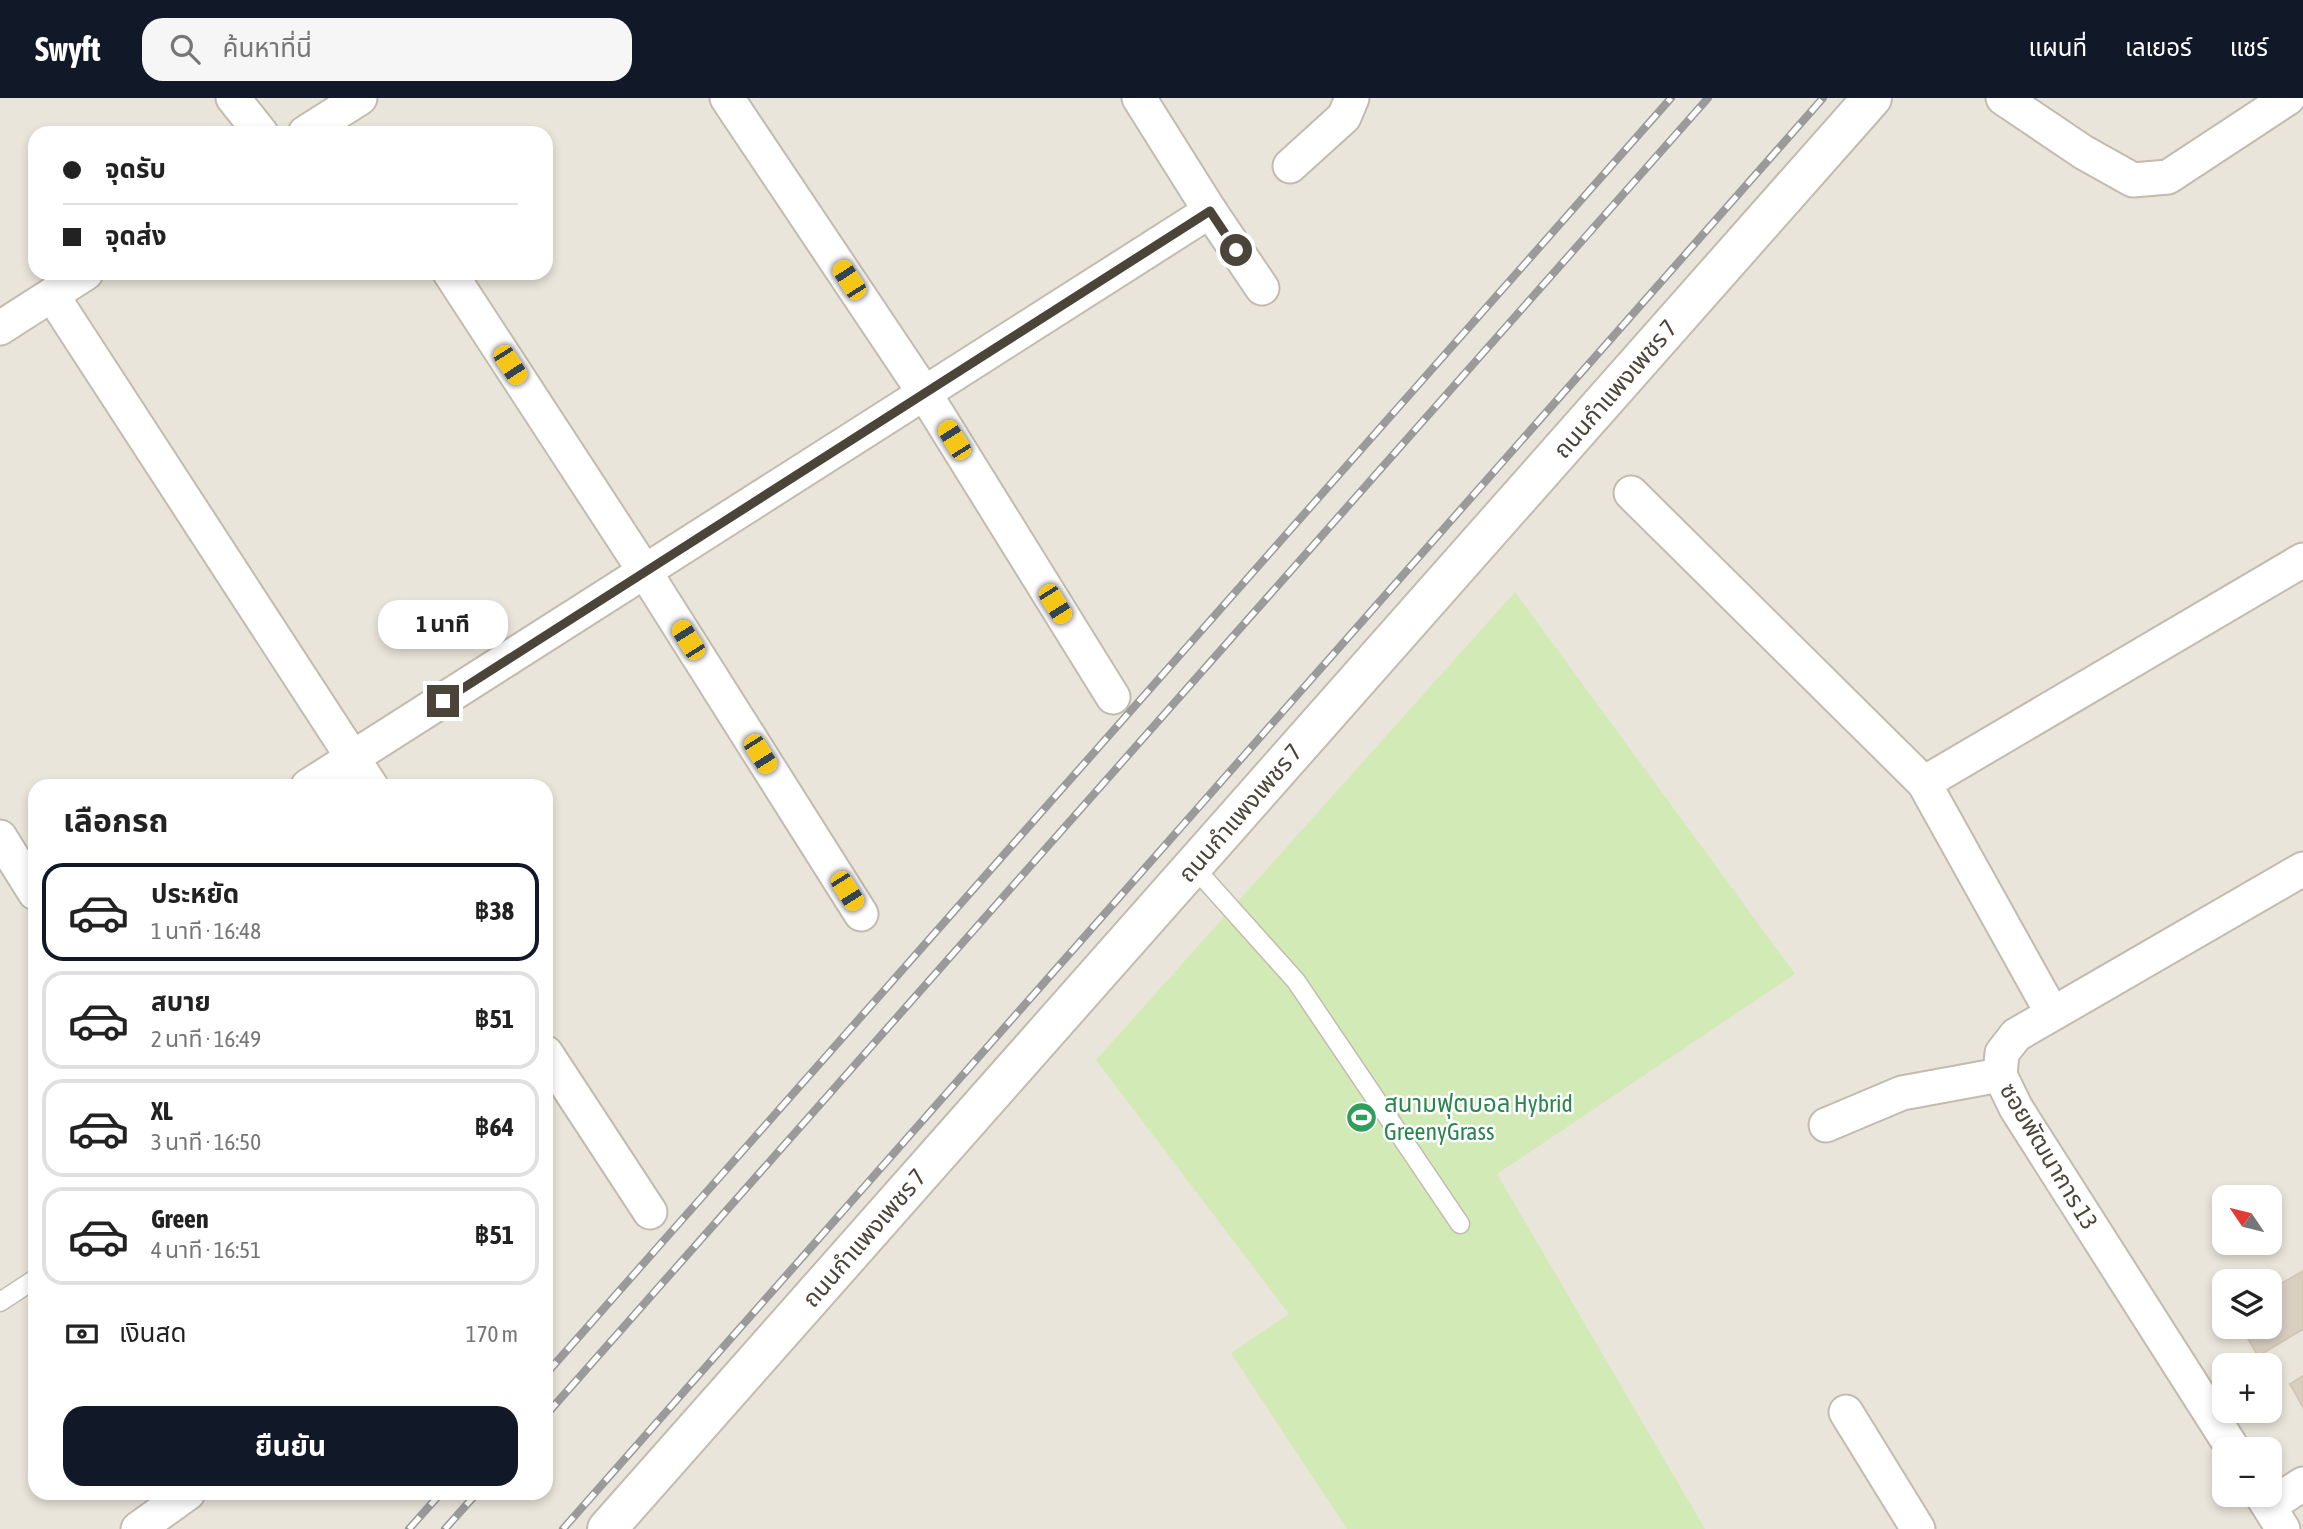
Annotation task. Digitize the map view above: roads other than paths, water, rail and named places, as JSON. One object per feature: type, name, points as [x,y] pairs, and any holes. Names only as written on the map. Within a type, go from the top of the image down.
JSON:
[{"type":"street","points":[[233,98],[255,126]]},
{"type":"street","points":[[727,98],[925,394],[1113,697]]},
{"type":"street","points":[[1139,98],[1262,288]]},
{"type":"street","points":[[1290,166],[1344,117],[1352,98]]},
{"type":"street","name":"ถนนกำแพงเพชร 7","points":[[607,1529],[1872,98]]},
{"type":"street","points":[[2003,98],[2083,152],[2133,180],[2168,177],[2288,98]]},
{"type":"street","points":[[322,126],[354,113]]},
{"type":"street","points":[[319,779],[1210,211]]},
{"type":"street","points":[[0,328],[75,280]]},
{"type":"street","points":[[455,280],[645,572],[861,914]]},
{"type":"street","points":[[52,295],[366,779]]},
{"type":"street","points":[[1631,493],[1924,783],[2052,1013]]},
{"type":"street","points":[[1924,783],[2303,560]]},
{"type":"street","points":[[0,837],[28,882]]},
{"type":"street","name":"ซอยพัฒนาการ 13","points":[[2224,1437],[2016,1108],[2000,1075],[2002,1053],[2016,1035],[2303,869]]},
{"type":"street","points":[[553,1064],[650,1212]]},
{"type":"street","points":[[1826,1125],[1902,1093],[2000,1075]]},
{"type":"street","points":[[1846,1412],[1918,1529]]},
{"type":"street","points":[[2271,1510],[2303,1484]]},
{"type":"street","points":[[138,1529],[178,1500]]},
{"type":"lane","points":[[1193,866],[1296,981],[1460,1224]]},
{"type":"lane","points":[[0,1302],[28,1284]]},
{"type":"railway","points":[[553,1366],[1671,98]]},
{"type":"railway","points":[[553,1407],[1708,98]]},
{"type":"railway","points":[[563,1529],[1823,98]]},
{"type":"railway","points":[[409,1529],[435,1500]]},
{"type":"railway","points":[[445,1529],[471,1500]]},
{"type":"place","name":"สนามฟุตบอล Hybrid GreenyGrass","points":[[1361,1117]]}]
